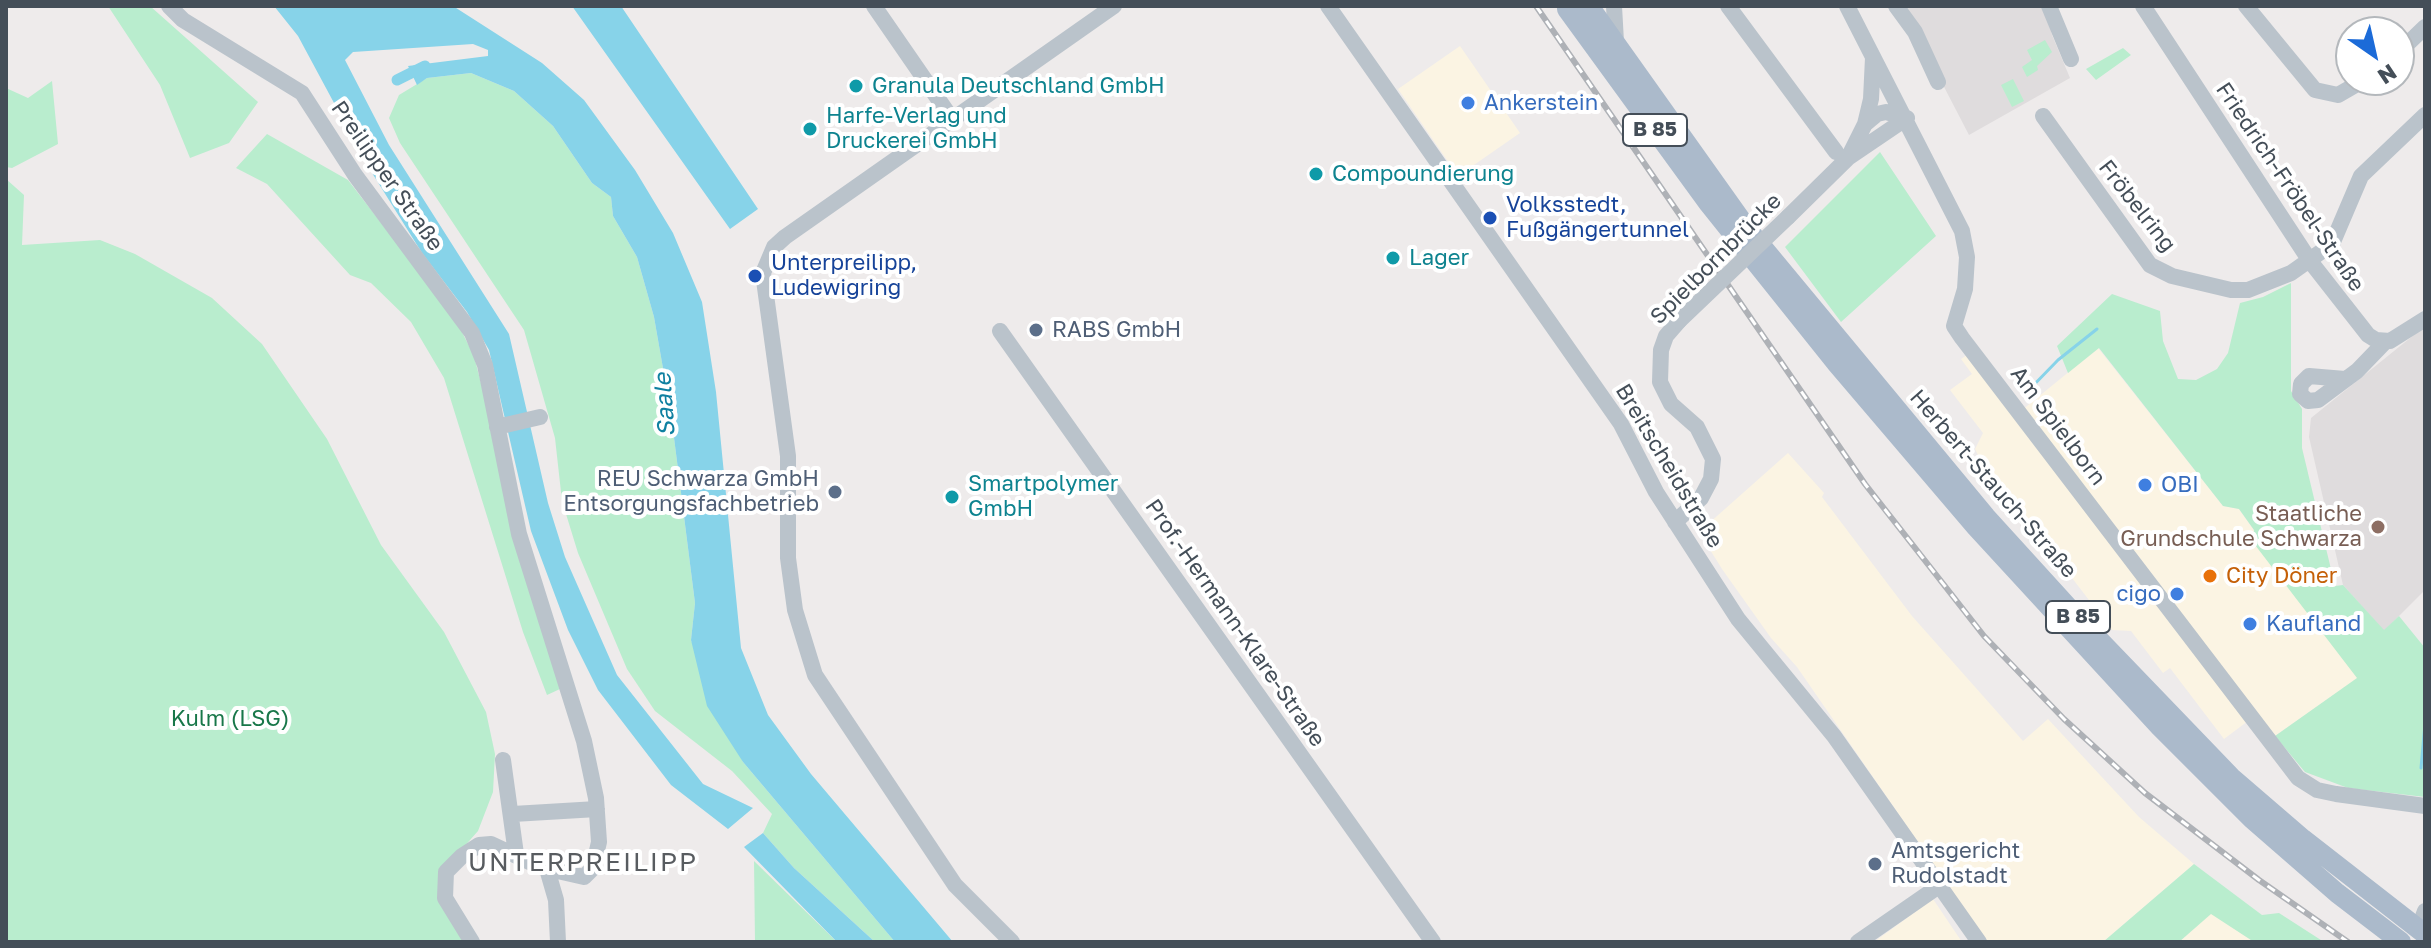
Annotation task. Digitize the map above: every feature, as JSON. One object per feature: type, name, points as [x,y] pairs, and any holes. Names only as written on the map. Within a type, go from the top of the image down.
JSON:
[{"type":"main road","name":"Herbert-Stauch-Straße","points":[[1576,10],[1616,44],[1749,231],[1986,517],[2231,777],[2303,839],[2422,929]]},
{"type":"main road","name":"Herbert-Stauch-Straße","points":[[1576,10],[1709,204],[1837,364],[1976,527],[2160,727],[2252,819],[2337,893],[2397,938]]},
{"type":"main road","points":[[2397,938],[2422,929]]},
{"type":"street","name":"Preilipper Straße","points":[[169,6],[183,20],[302,93],[355,175],[472,333],[485,365],[500,426],[519,534],[584,741],[597,809]]},
{"type":"street","points":[[874,6],[952,119]]},
{"type":"street","points":[[1012,942],[955,885],[815,675],[795,610],[788,558],[788,456],[763,282],[766,259],[785,237],[1114,6]]},
{"type":"street","name":"Breitscheidstraße","points":[[1328,6],[1621,424],[1675,522],[1738,619],[1834,736],[1979,942]]},
{"type":"street","points":[[1614,6],[1616,44]]},
{"type":"street","points":[[1728,6],[1842,155]]},
{"type":"street","points":[[1847,6],[1907,118]]},
{"type":"street","points":[[1896,6],[1915,32],[1938,82]]},
{"type":"street","points":[[2049,6],[2071,59]]},
{"type":"street","name":"Friedrich-Fröbel-Straße","points":[[2143,6],[2310,261],[2368,335],[2385,342]]},
{"type":"street","points":[[2246,6],[2315,90],[2335,94]]},
{"type":"street","name":"Spielbornbrücke","points":[[1675,522],[1701,498],[1711,479],[1713,459],[1697,427],[1671,404],[1660,382],[1661,350],[1666,336],[1788,217],[1865,124],[1874,80],[1873,52]]},
{"type":"street","points":[[1865,124],[1886,112],[1907,118]]},
{"type":"street","name":"Fröbelring","points":[[2043,116],[2139,252],[2161,272],[2231,290],[2248,290],[2264,287],[2310,261],[2338,238],[2350,195],[2371,163],[2425,115]]},
{"type":"street","name":"Spielbornbrücke","points":[[1842,155],[1907,118]]},
{"type":"street","name":"Am Spielborn","points":[[1907,118],[1962,231],[1967,257],[1965,289],[1954,326],[1962,338],[2298,778],[2327,792],[2425,806]]},
{"type":"street","points":[[2345,379],[2385,342],[2397,339],[2425,319]]},
{"type":"street","name":"Prof.-Hermann-Klare-Straße","points":[[1000,331],[1433,942]]},
{"type":"street","points":[[500,426],[537,418]]},
{"type":"street","points":[[503,760],[513,814],[516,854]]},
{"type":"street","points":[[472,942],[445,898],[446,872],[479,845],[491,844],[547,869],[584,877],[589,874],[598,856],[597,809],[513,814]]},
{"type":"street","points":[[547,869],[556,900],[558,942]]},
{"type":"street","points":[[1858,942],[1939,886]]},
{"type":"shaded area","points":[[1902,6],[2046,6],[2052,35],[2070,78],[1969,135]]},
{"type":"shaded area","points":[[1460,46],[1520,133],[1458,176],[1398,89]]},
{"type":"shaded area","name":"Staatliche Grundschule Schwarza","points":[[2425,326],[2425,590],[2384,631],[2343,585],[2309,437],[2311,418]]},
{"type":"shaded area","points":[[2098,348],[2223,506],[2239,509],[2358,678],[2275,736],[2248,721],[2224,739],[2170,668],[2163,673],[2131,631],[2112,630],[1979,457],[1975,449],[1983,433],[1950,390],[1972,374],[1961,359],[1973,351],[2021,411]]},
{"type":"shaded area","points":[[1788,453],[1824,493],[1822,497],[1912,616],[2023,741],[2048,719],[2139,817],[2194,864],[2103,942],[1987,942],[1797,667],[1771,638],[1722,569],[1699,532]]},
{"type":"shaded area","points":[[1933,899],[1962,942],[1874,942]]},
{"type":"shaded area","points":[[2211,913],[2254,942],[2179,942]]},
{"type":"green space","points":[[108,6],[150,6],[258,102],[229,143],[190,158],[160,85]]},
{"type":"green space","points":[[2045,40],[2052,52],[2037,66],[2038,70],[2027,77],[2022,67],[2032,60],[2027,50]]},
{"type":"green space","points":[[2123,48],[2131,55],[2096,80],[2086,69]]},
{"type":"green space","points":[[471,73],[514,91],[553,126],[592,183],[611,197],[613,216],[637,257],[654,317],[671,414],[695,603],[691,640],[743,762],[895,942],[875,942],[794,868],[763,833],[772,814],[732,771],[655,711],[627,669],[578,553],[562,501],[555,438],[524,330],[400,143],[389,118],[399,95],[427,78]]},
{"type":"green space","points":[[2013,79],[2024,101],[2012,107],[2001,85]]},
{"type":"green space","points":[[52,81],[58,144],[12,168],[6,167],[6,88],[28,98]]},
{"type":"green space","points":[[267,134],[348,180],[456,320],[474,356],[560,689],[547,695],[523,632],[444,378],[411,322],[371,283],[350,275],[267,184],[236,168]]},
{"type":"green space","points":[[1880,152],[1936,236],[1841,322],[1785,247]]},
{"type":"green space","name":"Kulm (LSG)","points":[[6,179],[24,195],[22,245],[100,240],[135,254],[212,298],[262,344],[327,439],[381,545],[444,632],[486,712],[495,754],[493,792],[478,831],[439,875],[467,942],[6,942]]},
{"type":"green space","points":[[2291,283],[2291,391],[2302,409],[2302,448],[2335,586],[2343,585],[2384,630],[2399,616],[2425,648],[2425,797],[2348,788],[2305,772],[2275,736],[2357,678],[2252,541],[2254,530],[2239,509],[2223,506],[2099,348],[2068,373],[2057,346],[2112,294],[2160,311],[2163,341],[2178,379],[2196,380],[2217,369],[2228,353],[2240,303],[2263,297]]},
{"type":"green space","points":[[754,861],[837,942],[755,942]]},
{"type":"green space","points":[[2194,864],[2262,915],[2279,913],[2324,942],[2254,942],[2211,914],[2179,942],[2103,942]]},
{"type":"water","points":[[274,6],[453,6],[542,63],[584,100],[635,170],[673,233],[702,302],[716,392],[741,648],[768,715],[811,774],[953,942],[895,942],[743,762],[707,706],[691,640],[695,603],[671,414],[654,317],[637,257],[613,216],[611,197],[592,183],[553,126],[514,91],[471,73],[427,78],[417,85],[408,66],[488,56],[488,50],[473,44],[353,52],[345,60],[389,145],[509,334],[548,503],[565,557],[617,675],[703,784],[753,808],[728,829],[671,785],[598,690],[568,630],[531,531],[489,350],[467,312],[422,253],[369,168],[298,36]]},
{"type":"water","points":[[572,6],[621,6],[758,209],[730,229]]},
{"type":"water","points":[[763,833],[794,868],[875,942],[837,942],[744,847]]},
{"type":"waterway","points":[[397,80],[425,66]]},
{"type":"waterway","points":[[2025,394],[2058,360],[2097,329]]},
{"type":"waterway","points":[[2421,768],[2425,724]]},
{"type":"railway","points":[[1536,6],[1865,484],[1984,636],[2064,719],[2145,793],[2259,880],[2348,942]]},
{"type":"place","name":"Granula Deutschland GmbH","points":[[856,86]]},
{"type":"place","name":"Ankerstein","points":[[1468,103]]},
{"type":"place","name":"Harfe-Verlag und Druckerei GmbH","points":[[810,129]]},
{"type":"place","name":"Compoundierung","points":[[1316,174]]},
{"type":"place","name":"Volksstedt, Fußgängertunnel","points":[[1490,218]]},
{"type":"place","name":"Lager","points":[[1393,258]]},
{"type":"place","name":"Unterpreilipp, Ludewigring","points":[[755,276]]},
{"type":"place","name":"RABS GmbH","points":[[1036,330]]},
{"type":"place","name":"OBI","points":[[2145,485]]},
{"type":"place","name":"REU Schwarza GmbH Entsorgungsfachbetrieb","points":[[835,492]]},
{"type":"place","name":"Smartpolymer GmbH","points":[[952,497]]},
{"type":"place","name":"Staatliche Grundschule Schwarza","points":[[2378,527]]},
{"type":"place","name":"City Döner","points":[[2210,576]]},
{"type":"place","name":"cigo","points":[[2177,594]]},
{"type":"place","name":"Kaufland","points":[[2250,624]]},
{"type":"place","name":"Amtsgericht Rudolstadt","points":[[1875,864]]},
{"type":"district","name":"UNTERPREILIPP","points":[[583,863]]},
{"type":"water label","name":"Saale","points":[[665,405]]}]
